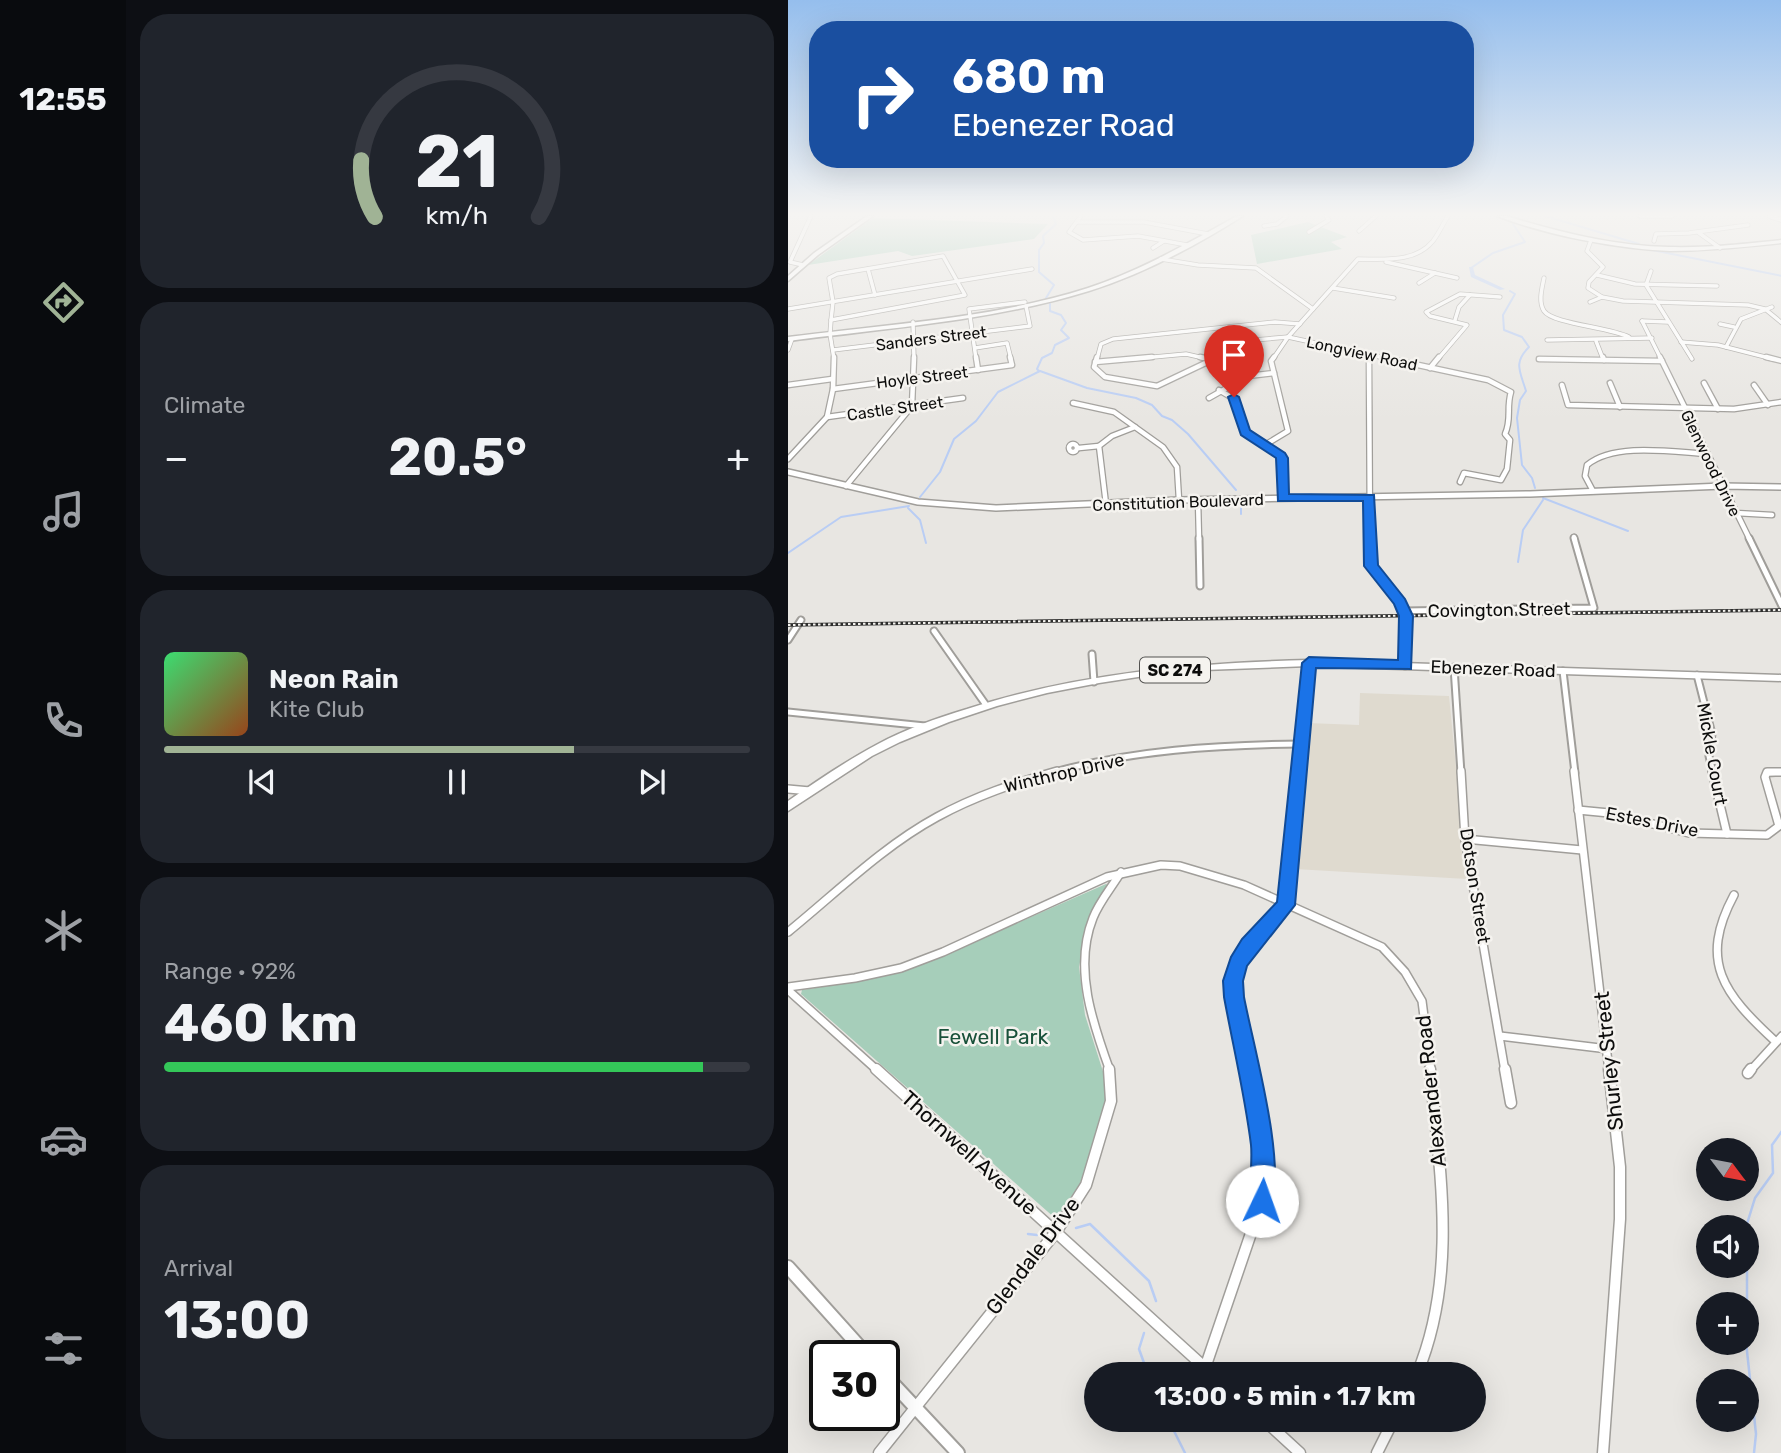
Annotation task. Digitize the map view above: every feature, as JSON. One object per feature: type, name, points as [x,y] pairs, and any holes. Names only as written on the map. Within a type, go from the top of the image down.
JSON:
[{"type":"main road","points":[[790,339],[1025,304],[1105,284]]},
{"type":"main road","name":"Ebenezer Road","points":[[810,791],[870,753],[926,727],[986,705],[1094,682],[1200,668],[1309,663],[1781,678]]},
{"type":"main road","name":"SC 274","points":[[788,807],[810,791]]},
{"type":"street","points":[[788,459],[826,417],[833,389],[833,350],[829,334],[833,302],[830,284]]},
{"type":"street","points":[[872,284],[875,295]]},
{"type":"street","points":[[788,309],[942,284]]},
{"type":"street","points":[[831,320],[965,295],[960,284]]},
{"type":"street","name":"Longview Road","points":[[1278,284],[1313,309],[1288,337]]},
{"type":"street","points":[[1313,309],[1337,284]]},
{"type":"street","points":[[1543,284],[1539,298],[1543,312],[1558,322],[1608,326],[1629,337]]},
{"type":"street","points":[[1589,284],[1588,288],[1602,298]]},
{"type":"street","points":[[1640,284],[1717,286]]},
{"type":"street","points":[[1646,285],[1692,359]]},
{"type":"street","points":[[1333,288],[1394,298]]},
{"type":"street","points":[[1430,368],[1465,328],[1465,322],[1427,315],[1439,304],[1460,294],[1500,297]]},
{"type":"street","points":[[1455,320],[1459,307],[1469,295]]},
{"type":"street","points":[[1590,302],[1602,298],[1623,301],[1735,303],[1765,309],[1781,323]]},
{"type":"street","name":"Sanders Street","points":[[833,350],[1030,326],[1025,304]]},
{"type":"street","points":[[1439,304],[1459,307]]},
{"type":"street","points":[[1726,346],[1734,327],[1741,319],[1773,307]]},
{"type":"street","points":[[970,312],[978,370]]},
{"type":"street","points":[[1571,316],[1574,323]]},
{"type":"street","name":"Glenwood Drive","points":[[1668,322],[1642,321],[1781,606]]},
{"type":"street","points":[[846,486],[912,406],[915,378],[913,322]]},
{"type":"street","points":[[1288,337],[1254,340],[1165,384],[1148,386],[1105,377],[1094,367],[1101,344],[1113,338],[1300,324]]},
{"type":"street","points":[[1720,324],[1734,327]]},
{"type":"street","points":[[1265,444],[1287,431],[1272,356],[1288,337]]},
{"type":"street","name":"Longview Road","points":[[1288,337],[1489,380],[1512,393],[1507,405],[1511,422],[1505,434],[1510,440],[1507,469],[1501,480],[1464,473],[1460,481]]},
{"type":"street","points":[[1547,340],[1652,338]]},
{"type":"street","points":[[788,350],[790,339]]},
{"type":"street","points":[[1596,341],[1604,360]]},
{"type":"street","points":[[1681,342],[1726,346],[1781,361]]},
{"type":"street","name":"Hoyle Street","points":[[833,389],[1012,365],[1007,343],[975,348]]},
{"type":"street","points":[[1095,362],[1186,354],[1214,360]]},
{"type":"street","points":[[1745,360],[1750,354]]},
{"type":"street","points":[[1369,355],[1371,566],[1405,611],[1405,666]]},
{"type":"street","points":[[1539,359],[1662,361]]},
{"type":"street","points":[[1209,398],[1248,376],[1274,373]]},
{"type":"street","points":[[788,385],[832,379]]},
{"type":"street","points":[[1610,383],[1620,407]]},
{"type":"street","points":[[1704,383],[1718,409]]},
{"type":"street","points":[[1754,384],[1768,405]]},
{"type":"street","points":[[1562,385],[1568,405],[1718,409],[1781,402]]},
{"type":"street","points":[[1219,390],[1236,400],[1245,432],[1279,453],[1282,458],[1283,498]]},
{"type":"street","name":"Castle Street","points":[[826,417],[963,398]]},
{"type":"street","points":[[1073,403],[1114,412],[1163,447],[1174,460],[1179,478],[1179,500]]},
{"type":"street","points":[[1080,448],[1099,446],[1112,436],[1135,427]]},
{"type":"street","points":[[1099,446],[1098,459],[1104,478],[1106,504]]},
{"type":"street","points":[[1593,491],[1585,475],[1586,468],[1591,461],[1604,454],[1707,454]]},
{"type":"street","name":"Constitution Boulevard","points":[[788,472],[913,501],[958,507],[1004,508],[1179,500],[1723,486],[1781,487]]},
{"type":"street","points":[[1198,500],[1200,586]]},
{"type":"street","points":[[1736,513],[1772,515]]},
{"type":"street","name":"Covington Street","points":[[1405,611],[1594,608],[1574,537]]},
{"type":"street","points":[[788,640],[801,620]]},
{"type":"street","points":[[934,631],[986,705]]},
{"type":"street","points":[[1092,654],[1094,682]]},
{"type":"street","points":[[1211,1362],[1254,1230],[1262,1201],[1265,1172],[1233,981],[1238,963],[1249,945],[1286,905],[1309,663]]},
{"type":"street","name":"Dotson Street","points":[[1454,667],[1465,839],[1511,1102]]},
{"type":"street","name":"Shurley Street","points":[[1563,671],[1620,1167],[1620,1219],[1603,1453]]},
{"type":"street","name":"Mickle Court","points":[[1697,675],[1711,734],[1709,756],[1727,834]]},
{"type":"street","points":[[788,712],[926,727]]},
{"type":"street","name":"Winthrop Drive","points":[[788,932],[912,834],[954,808],[995,790],[1048,774],[1157,753],[1240,744],[1301,744]]},
{"type":"street","name":"Estes Drive","points":[[1578,810],[1609,813],[1689,833],[1767,835],[1779,826],[1765,777],[1767,772],[1781,772]]},
{"type":"street","points":[[788,789],[810,791]]},
{"type":"street","points":[[1465,839],[1582,850]]},
{"type":"street","name":"Alexander Road","points":[[788,989],[878,974],[923,960],[1121,872],[1161,865],[1180,866],[1244,886],[1382,947],[1399,961],[1413,981],[1422,1001],[1427,1028],[1444,1257],[1442,1291],[1423,1362]]},
{"type":"street","name":"Glendale Drive","points":[[879,1453],[1056,1232],[1086,1185],[1111,1101],[1111,1075],[1089,1012],[1086,950],[1094,918],[1121,872]]},
{"type":"street","points":[[1734,895],[1717,926],[1716,957],[1722,977],[1734,999],[1753,1022],[1778,1038],[1748,1073]]},
{"type":"street","name":"Thornwell Avenue","points":[[788,989],[1198,1362]]},
{"type":"street","points":[[1500,1036],[1608,1049]]},
{"type":"street","points":[[788,1267],[854,1340]]},
{"type":"street","points":[[900,1392],[958,1453]]},
{"type":"street","points":[[1277,1432],[1300,1453]]},
{"type":"street","points":[[1377,1453],[1388,1432]]},
{"type":"shaded area","points":[[1360,693],[1449,696],[1467,879],[1295,869],[1308,723],[1359,725]]},
{"type":"green space","name":"Fewell Park","points":[[1106,884],[1109,886],[1089,917],[1079,967],[1085,1015],[1106,1081],[1105,1102],[1080,1184],[1056,1219],[801,994],[802,990],[902,971]]},
{"type":"waterway","points":[[1046,298],[1053,284]]},
{"type":"waterway","points":[[1490,284],[1502,289]]},
{"type":"waterway","points":[[1510,291],[1515,294],[1503,315],[1504,330],[1522,337],[1529,347],[1519,363],[1526,391],[1520,400],[1517,418],[1522,465],[1532,478],[1535,488]]},
{"type":"waterway","points":[[1039,371],[1037,369],[1042,358],[1052,353],[1055,345],[1069,338],[1061,330],[1066,323],[1061,315],[1050,311],[1050,304]]},
{"type":"waterway","points":[[920,497],[940,472],[954,439],[976,421],[998,392],[1040,371],[1087,388],[1136,398],[1152,405],[1162,416],[1172,420],[1188,434],[1236,490]]},
{"type":"waterway","points":[[1543,498],[1628,531]]},
{"type":"waterway","points":[[1518,562],[1523,530],[1543,500]]},
{"type":"waterway","points":[[788,553],[841,517],[909,506]]},
{"type":"waterway","points":[[1241,506],[1241,514]]},
{"type":"waterway","points":[[908,508],[920,520],[926,543]]},
{"type":"waterway","points":[[1750,1215],[1755,1198],[1773,1173],[1772,1145],[1782,1131]]},
{"type":"waterway","points":[[1076,1228],[1090,1224],[1149,1281],[1156,1301]]},
{"type":"waterway","points":[[1028,1234],[1037,1235]]},
{"type":"waterway","points":[[1747,1278],[1747,1292]]},
{"type":"waterway","points":[[1144,1333],[1139,1349],[1144,1362]]},
{"type":"waterway","points":[[1747,1355],[1756,1434],[1754,1453]]},
{"type":"waterway","points":[[1174,1432],[1185,1453]]},
{"type":"railway","points":[[788,625],[1782,610]]},
{"type":"route","points":[[1234,397],[1245,432],[1274,449],[1282,458],[1283,498],[1369,497],[1371,566],[1400,602],[1406,616],[1405,666],[1309,663],[1286,905],[1249,945],[1238,963],[1233,981],[1262,1145],[1265,1172],[1262,1201]]}]
